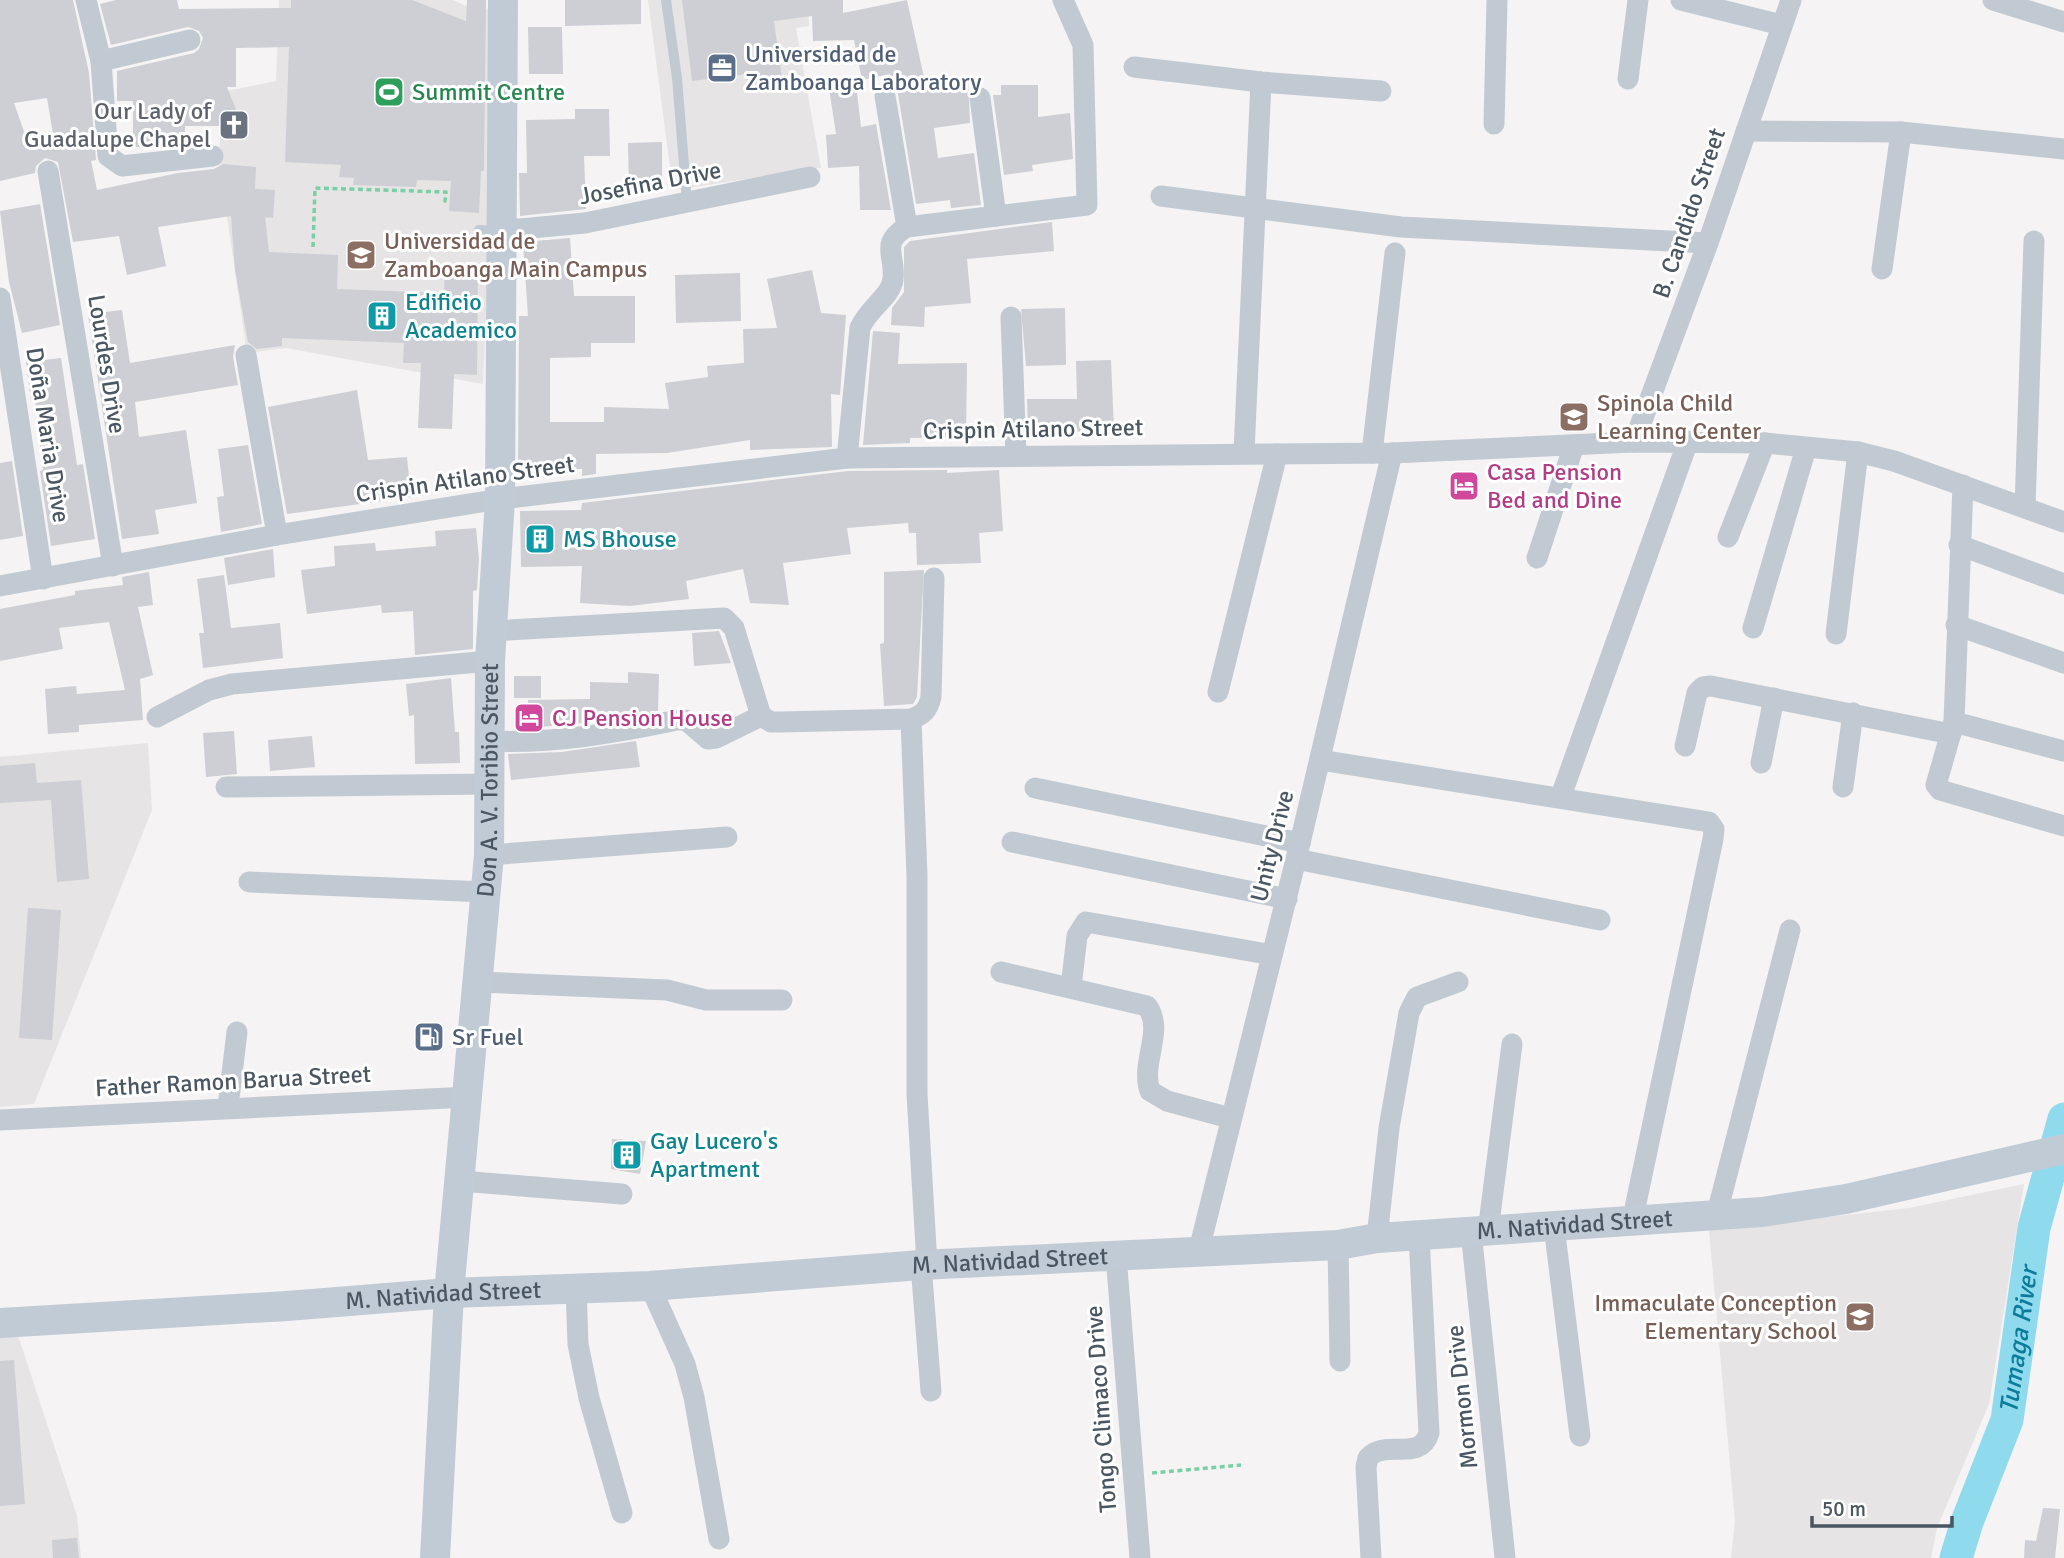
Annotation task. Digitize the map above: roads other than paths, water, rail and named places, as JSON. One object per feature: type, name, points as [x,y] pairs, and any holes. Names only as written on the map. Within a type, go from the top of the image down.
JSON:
[{"type":"street","points":[[88,0],[101,61],[108,156],[113,163],[122,166],[213,156]]},
{"type":"street","name":"Don A. V. Toribio Street","points":[[435,1558],[449,1293],[480,982],[489,855],[490,661],[500,499],[489,231],[503,0]]},
{"type":"street","points":[[847,458],[860,328],[865,315],[887,294],[893,281],[890,244],[898,232],[907,227],[1087,205],[1083,45],[1063,0]]},
{"type":"street","points":[[1494,124],[1497,0]]},
{"type":"street","points":[[1628,79],[1638,0]]},
{"type":"street","points":[[1682,0],[1782,25]]},
{"type":"street","name":"B. Candido Street","points":[[1634,442],[1708,243],[1791,0]]},
{"type":"street","points":[[1993,0],[2064,22]]},
{"type":"street","points":[[101,61],[190,40]]},
{"type":"street","points":[[1134,67],[1261,82],[1381,91]]},
{"type":"street","points":[[1244,452],[1261,82]]},
{"type":"street","points":[[885,96],[907,227]]},
{"type":"street","points":[[980,98],[996,216]]},
{"type":"street","points":[[1746,131],[1901,132],[2064,149]]},
{"type":"street","points":[[1882,270],[1901,132]]},
{"type":"street","name":"Lourdes Drive","points":[[48,171],[113,566]]},
{"type":"street","name":"Josefina Drive","points":[[489,231],[585,223],[810,177]]},
{"type":"street","points":[[1161,197],[1401,227],[1708,243]]},
{"type":"street","points":[[2025,507],[2034,241]]},
{"type":"street","name":"Unity Drive","points":[[1199,1250],[1320,760],[1382,453],[1395,253]]},
{"type":"street","name":"Doña Maria Drive","points":[[0,298],[43,579]]},
{"type":"street","points":[[1011,317],[1016,456]]},
{"type":"street","points":[[246,355],[277,535]]},
{"type":"street","points":[[1561,796],[1688,441]]},
{"type":"street","name":"Crispin Atilano Street","points":[[0,586],[277,535],[500,499],[847,458],[1244,452],[1382,453],[1634,442],[1765,443],[1858,452],[1894,461],[2064,522]]},
{"type":"street","points":[[1728,537],[1765,443]]},
{"type":"street","points":[[1537,558],[1574,445]]},
{"type":"street","points":[[1753,628],[1806,448]]},
{"type":"street","points":[[1836,634],[1858,452]]},
{"type":"street","points":[[1218,692],[1277,454]]},
{"type":"street","points":[[1963,485],[1953,728],[1936,779],[1940,790],[2064,826]]},
{"type":"street","points":[[1959,545],[2064,584]]},
{"type":"street","points":[[490,741],[594,736],[677,720],[686,720],[708,739],[716,738],[761,716],[780,722],[911,719],[921,716],[929,707],[931,697],[934,578]]},
{"type":"street","points":[[492,631],[724,618],[734,628],[761,716]]},
{"type":"street","points":[[1956,625],[2064,663]]},
{"type":"street","points":[[157,716],[209,690],[232,684],[490,661]]},
{"type":"street","points":[[1685,746],[1697,693],[1703,687],[1953,728],[2064,751]]},
{"type":"street","points":[[1761,763],[1774,698]]},
{"type":"street","points":[[1843,787],[1853,713]]},
{"type":"street","points":[[911,719],[917,876],[917,1094],[931,1391]]},
{"type":"street","points":[[1320,760],[1686,816],[1709,822],[1714,829],[1632,1222]]},
{"type":"street","points":[[226,787],[490,784]]},
{"type":"street","points":[[1035,788],[1600,920]]},
{"type":"street","points":[[489,855],[727,837]]},
{"type":"street","points":[[1012,842],[1287,898]]},
{"type":"street","points":[[249,882],[486,892]]},
{"type":"street","points":[[1071,987],[1077,936],[1086,922],[1272,955]]},
{"type":"street","points":[[1716,1217],[1790,930]]},
{"type":"street","points":[[1001,972],[1147,1006],[1154,1020],[1146,1071],[1150,1091],[1167,1101],[1230,1118]]},
{"type":"street","points":[[480,982],[667,990],[706,1000],[782,1000]]},
{"type":"street","points":[[1377,1238],[1389,1128],[1409,1013],[1417,997],[1458,982]]},
{"type":"street","points":[[228,1107],[237,1032]]},
{"type":"street","name":"Mormon Drive","points":[[1505,1558],[1480,1231],[1512,1044]]},
{"type":"street","name":"Father Ramon Barua Street","points":[[0,1120],[469,1097]]},
{"type":"street","name":"M. Natividad Street","points":[[0,1323],[287,1306],[449,1293],[650,1286],[924,1265],[1338,1245],[1377,1238],[1716,1217],[1846,1199],[2064,1149]]},
{"type":"street","points":[[460,1181],[622,1194]]},
{"type":"street","points":[[1554,1226],[1580,1436]]},
{"type":"street","points":[[1371,1558],[1366,1467],[1368,1458],[1380,1450],[1424,1446],[1429,1433],[1419,1236]]},
{"type":"street","points":[[1338,1245],[1340,1361]]},
{"type":"street","name":"Tongo Climaco Drive","points":[[1116,1255],[1131,1475],[1140,1558]]},
{"type":"street","points":[[650,1286],[685,1364],[694,1397],[719,1539]]},
{"type":"street","points":[[576,1287],[578,1344],[589,1398],[621,1513]]},
{"type":"lane","points":[[666,0],[677,78],[687,202]]},
{"type":"waterway","name":"Tumaga River","points":[[1956,1558],[1967,1522],[2007,1420],[2034,1228],[2064,1119]]},
{"type":"place","name":"Universidad de Zamboanga Laboratory","points":[[722,68]]},
{"type":"place","name":"Summit Centre","points":[[389,92]]},
{"type":"place","name":"Our Lady of Guadalupe Chapel","points":[[234,125]]},
{"type":"place","name":"Universidad de Zamboanga Main Campus","points":[[361,255]]},
{"type":"place","name":"Edificio Academico","points":[[382,316]]},
{"type":"place","name":"Spinola Child Learning Center","points":[[1574,417]]},
{"type":"place","name":"Casa Pension Bed and Dine","points":[[1464,486]]},
{"type":"place","name":"MS Bhouse","points":[[540,539]]},
{"type":"place","name":"CJ Pension House","points":[[529,718]]},
{"type":"place","name":"Sr Fuel","points":[[429,1037]]},
{"type":"place","name":"Gay Lucero's Apartment","points":[[627,1155]]},
{"type":"place","name":"Immaculate Conception Elementary School","points":[[1860,1317]]}]
